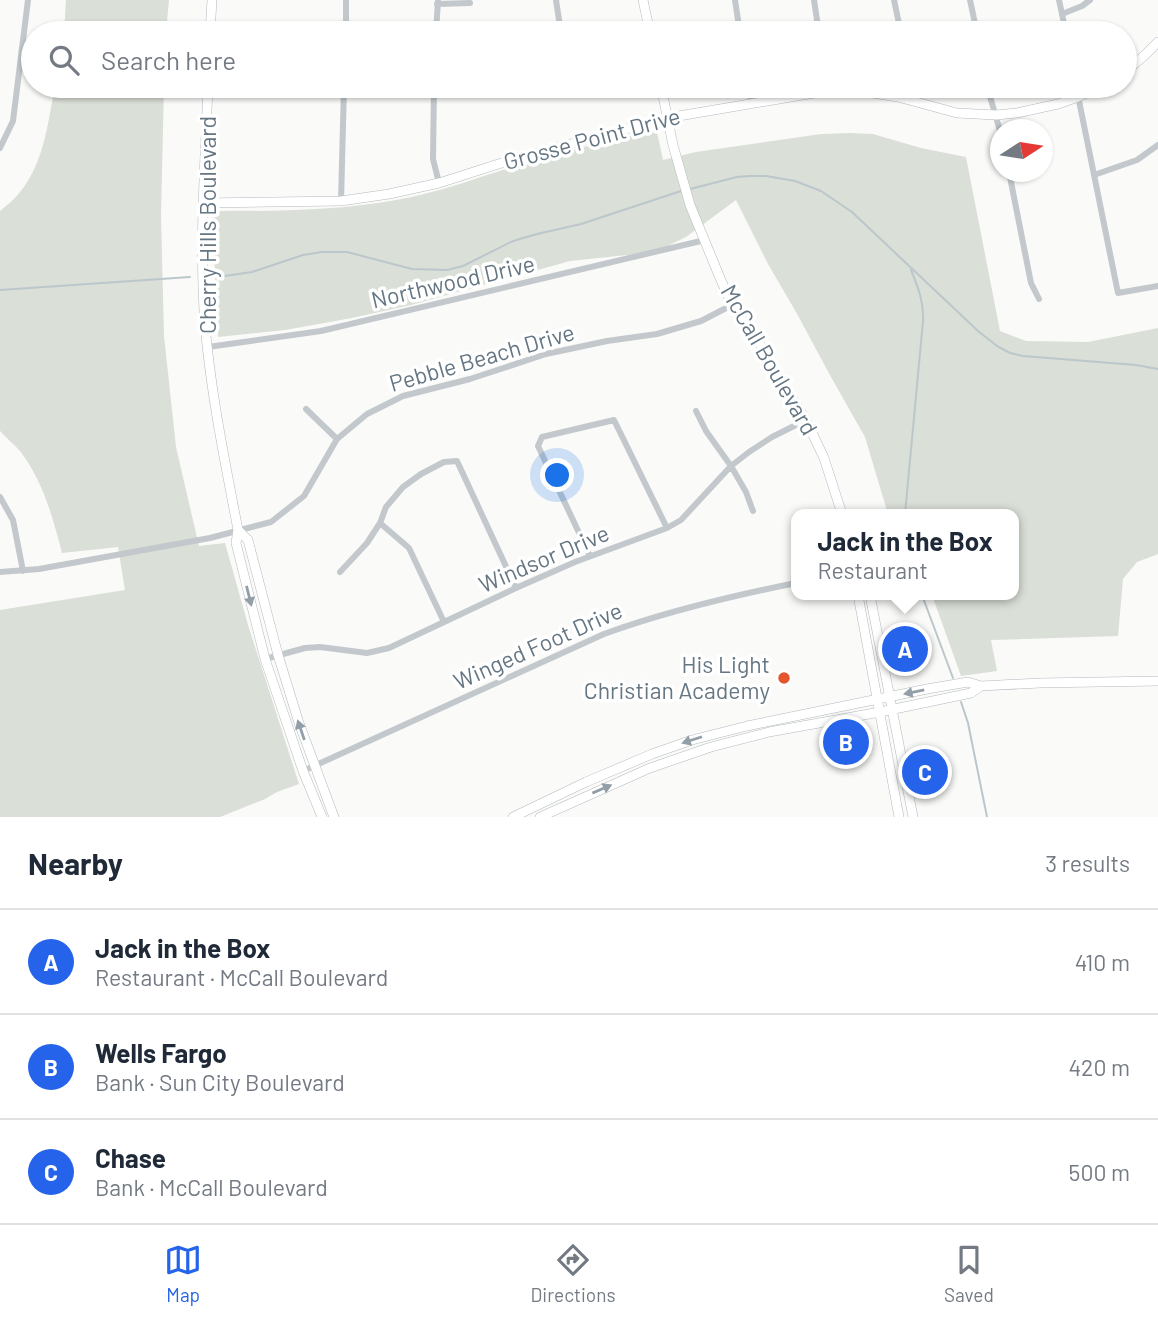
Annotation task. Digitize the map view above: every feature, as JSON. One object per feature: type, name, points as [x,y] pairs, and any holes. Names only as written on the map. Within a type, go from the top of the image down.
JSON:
[{"type":"street","points":[[25,21],[28,0]]},
{"type":"street","points":[[211,21],[212,0]]},
{"type":"street","points":[[346,0],[346,21]]},
{"type":"street","points":[[556,0],[559,21]]},
{"type":"street","points":[[643,0],[647,21]]},
{"type":"street","points":[[735,0],[738,21]]},
{"type":"street","points":[[814,0],[818,21]]},
{"type":"street","points":[[894,0],[898,21]]},
{"type":"street","points":[[970,0],[974,21]]},
{"type":"street","points":[[1059,0],[1063,21]]},
{"type":"street","points":[[1062,14],[1090,0]]},
{"type":"street","points":[[436,21],[437,2],[470,3]]},
{"type":"street","points":[[1137,62],[1158,42]]},
{"type":"street","points":[[0,148],[12,121],[21,53]]},
{"type":"street","name":"Cherry Hills Boulevard","points":[[208,98],[203,270],[208,347],[238,530],[236,543],[265,659],[303,771],[322,817]]},
{"type":"street","points":[[341,201],[344,98]]},
{"type":"street","points":[[434,98],[433,159],[439,183]]},
{"type":"street","name":"McCall Boulevard","points":[[663,98],[690,205],[732,305],[760,343],[806,420],[824,458],[840,509]]},
{"type":"street","points":[[751,98],[752,103]]},
{"type":"street","name":"Grosse Point Drive","points":[[204,203],[341,201],[374,197],[439,183],[511,160],[667,118],[776,98]]},
{"type":"street","name":"Grosse Point Drive","points":[[902,98],[957,113],[996,115],[1038,109],[1075,98]]},
{"type":"street","points":[[991,98],[997,119]]},
{"type":"street","points":[[1078,98],[1118,293],[1158,286]]},
{"type":"street","points":[[1094,175],[1137,160],[1158,145]]},
{"type":"street","points":[[1011,182],[1031,283],[1039,299]]},
{"type":"street","name":"Northwood Drive","points":[[208,347],[321,331],[705,240]]},
{"type":"street","name":"Pebble Beach Drive","points":[[0,572],[23,571],[210,538],[271,522],[304,496],[337,439],[367,414],[403,396],[470,379],[545,355],[607,341],[657,334],[701,321],[732,305]]},
{"type":"street","points":[[306,409],[337,439]]},
{"type":"street","points":[[696,411],[746,492],[753,510]]},
{"type":"street","points":[[590,556],[538,446],[542,437],[614,420],[667,528]]},
{"type":"street","name":"Windsor Drive","points":[[265,659],[305,648],[320,647],[367,653],[389,648],[516,587],[667,528],[681,520],[731,466],[749,452],[806,420]]},
{"type":"street","points":[[340,572],[367,543],[380,523],[386,507],[403,487],[444,462],[457,461],[516,587]]},
{"type":"street","points":[[0,497],[13,520],[23,571]]},
{"type":"street","points":[[380,523],[409,548],[444,622]]},
{"type":"street","name":"Cherry Hills Boulevard","points":[[238,530],[248,540],[278,655],[314,766],[334,817]]},
{"type":"street","name":"Winged Foot Drive","points":[[303,771],[604,634],[704,602],[791,584]]},
{"type":"street","points":[[859,600],[899,817]]},
{"type":"street","points":[[871,600],[913,817]]},
{"type":"street","points":[[513,817],[652,754],[692,740],[747,726],[968,682],[981,686],[1158,681]]},
{"type":"street","points":[[540,817],[650,768],[699,750],[748,737],[971,693],[981,686]]},
{"type":"shaded area","points":[[66,0],[169,0],[167,21],[65,21]]},
{"type":"shaded area","points":[[53,98],[164,98],[161,215],[164,336],[176,447],[199,546],[225,543],[299,784],[220,817],[0,817],[0,610],[125,590],[118,547],[62,553],[51,513],[35,475],[20,451],[0,431],[0,211],[18,195],[28,181],[44,142]]},
{"type":"shaded area","points":[[652,130],[657,132],[663,160],[696,152],[821,134],[849,133],[873,134],[966,157],[1000,331],[1026,341],[1088,342],[1158,328],[1158,554],[1137,562],[1123,579],[1118,636],[991,640],[997,671],[961,676],[934,600],[1019,600],[1019,509],[887,509],[865,437],[768,264],[736,200],[686,237],[655,252],[570,261],[411,305],[352,318],[285,330],[218,337],[215,211],[373,204],[442,189],[551,155]]},
{"type":"waterway","points":[[690,189],[749,176],[795,181],[821,191],[852,212],[978,331],[1010,353],[1158,369]]},
{"type":"waterway","points":[[218,277],[252,272],[303,255],[322,252],[347,252],[412,269],[447,270],[463,266],[513,241],[581,224],[681,191]]},
{"type":"waterway","points":[[905,509],[923,321],[921,301],[911,270]]},
{"type":"waterway","points":[[0,290],[190,277]]},
{"type":"waterway","points":[[924,600],[953,678]]},
{"type":"waterway","points":[[961,702],[968,723],[987,817]]},
{"type":"place","name":"Jack in the Box","points":[[905,649]]},
{"type":"place","name":"His Light Christian Academy","points":[[784,678]]},
{"type":"place","name":"Wells Fargo","points":[[846,742]]},
{"type":"place","name":"Chase","points":[[925,772]]}]
